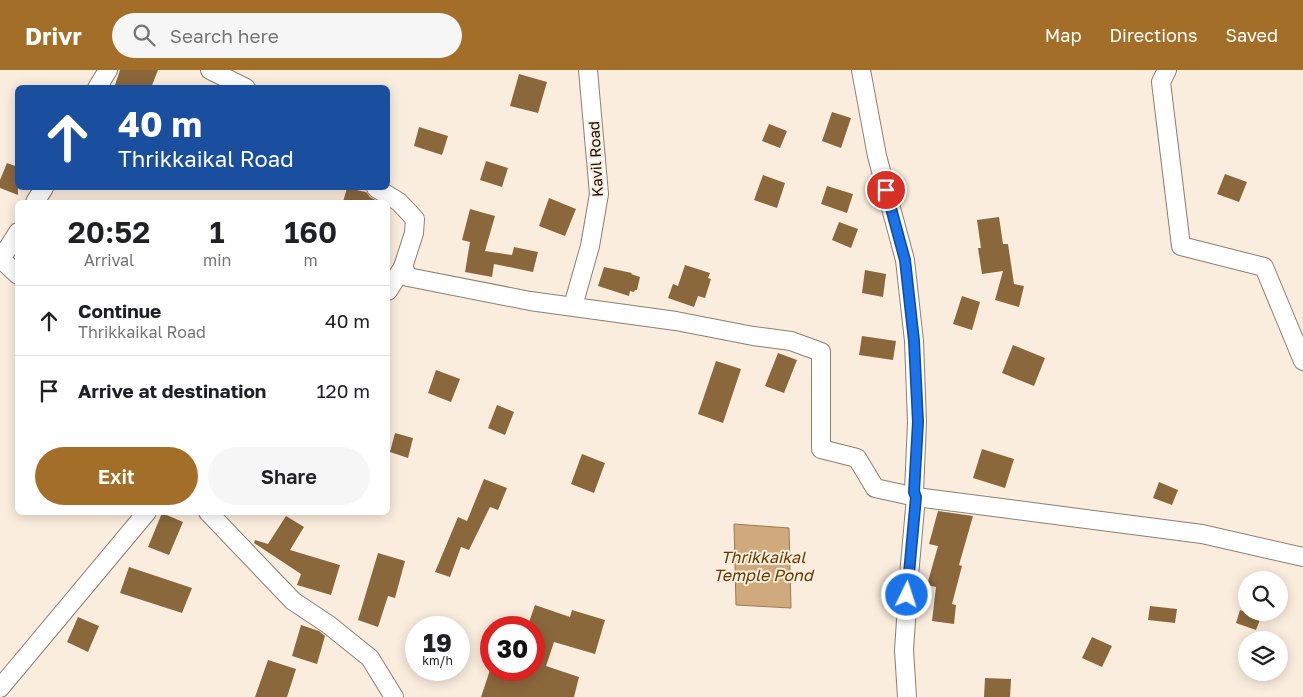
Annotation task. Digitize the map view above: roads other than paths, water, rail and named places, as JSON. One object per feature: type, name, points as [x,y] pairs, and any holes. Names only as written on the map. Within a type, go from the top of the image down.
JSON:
[{"type":"street","points":[[99,85],[108,70]]},
{"type":"street","points":[[210,70],[240,85]]},
{"type":"street","name":"Kavil Road","points":[[573,306],[590,246],[599,194],[588,70]]},
{"type":"street","points":[[861,70],[877,156],[905,260],[914,341],[918,422],[914,492],[916,497],[908,576],[904,650],[907,697]]},
{"type":"street","points":[[1167,70],[1161,82],[1181,246],[1264,267],[1303,361]]},
{"type":"street","points":[[379,190],[399,202],[415,219],[414,233],[403,267],[390,288]]},
{"type":"street","points":[[15,237],[1,259],[15,272]]},
{"type":"street","points":[[403,267],[408,277],[530,301],[676,321],[753,336],[791,341],[821,352],[821,449],[857,458],[874,488],[916,497],[1202,534],[1303,557]]},
{"type":"street","points":[[0,688],[144,515]]},
{"type":"street","points":[[211,515],[294,601],[329,625],[370,658],[394,697]]},
{"type":"water","name":"Thrikkaikal Temple Pond","points":[[734,524],[789,528],[791,608],[736,605]]}]
